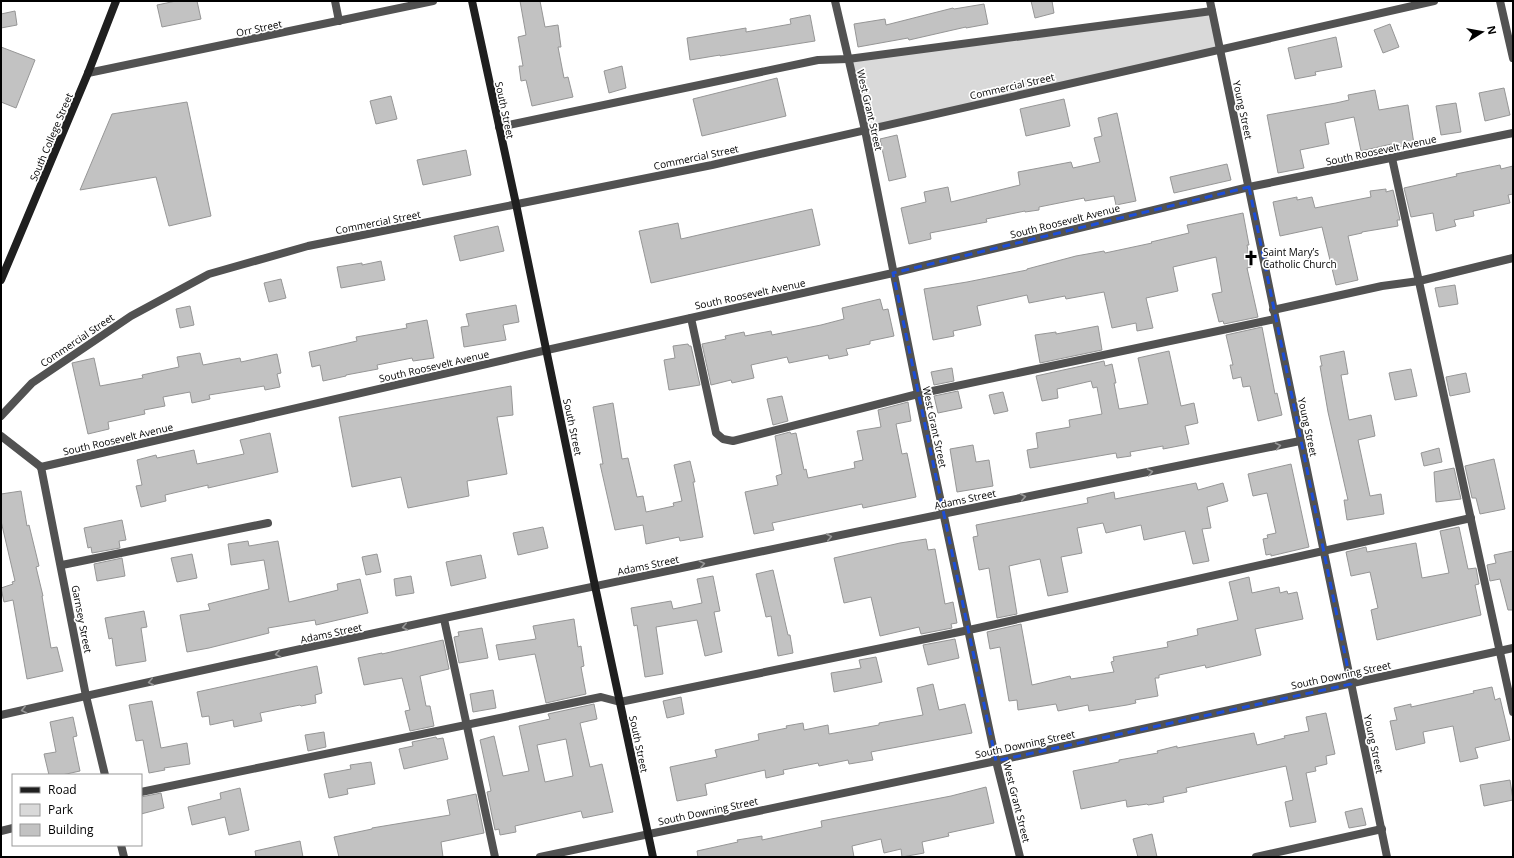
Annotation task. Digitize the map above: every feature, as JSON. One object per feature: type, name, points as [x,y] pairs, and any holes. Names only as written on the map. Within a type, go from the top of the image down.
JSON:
[{"type":"street","name":"South College Street","points":[[1,277],[88,73],[116,1]]},
{"type":"street","points":[[335,1],[339,21]]},
{"type":"street","name":"Orr Street","points":[[88,73],[433,1]]},
{"type":"street","name":"South Street","points":[[472,1],[653,857]]},
{"type":"street","name":"West Grant Street","points":[[835,1],[865,130],[918,394],[996,761],[1020,857]]},
{"type":"street","name":"Young Street","points":[[1210,1],[1387,857]]},
{"type":"street","name":"Commercial Street","points":[[1,416],[32,383],[131,316],[209,274],[308,246],[712,165],[1434,1]]},
{"type":"street","points":[[1500,1],[1513,58]]},
{"type":"street","points":[[499,126],[818,60],[848,59],[1212,11]]},
{"type":"street","name":"South Roosevelt Avenue","points":[[41,467],[547,350],[893,273],[1249,187],[1513,133]]},
{"type":"street","points":[[1392,158],[1513,712]]},
{"type":"street","points":[[1273,310],[1374,287],[1419,281],[1513,258]]},
{"type":"street","points":[[691,318],[716,433],[723,439],[733,441],[918,394],[1275,319]]},
{"type":"street","points":[[1,436],[41,467]]},
{"type":"street","name":"Adams Street","points":[[1,715],[595,586],[943,513],[1300,441]]},
{"type":"street","name":"Garnsey Street","points":[[41,467],[62,565],[86,696],[105,774]]},
{"type":"street","points":[[142,792],[601,697],[620,702],[969,630],[1471,518]]},
{"type":"street","points":[[62,565],[268,523]]},
{"type":"street","points":[[444,619],[495,857]]},
{"type":"street","name":"South Downing Street","points":[[540,857],[996,761],[1513,648]]},
{"type":"street","points":[[1,831],[12,828]]},
{"type":"street","points":[[1256,857],[1382,829]]},
{"type":"street","points":[[121,846],[124,857]]},
{"type":"highlighted area","points":[[1249,187],[1351,684],[996,761],[893,273]]},
{"type":"green space","points":[[1212,11],[1220,49],[865,130],[848,59]]},
{"type":"building","points":[[176,1],[197,1],[201,19],[162,27],[157,5]]},
{"type":"building","points":[[520,1],[540,1],[545,27],[558,25],[561,47],[558,47],[564,78],[568,77],[573,97],[532,106],[526,80],[521,81],[519,66],[523,66],[518,37],[526,35]]},
{"type":"building","points":[[1031,1],[1052,1],[1054,13],[1035,18]]},
{"type":"building","points":[[984,4],[988,24],[966,27],[909,40],[908,38],[858,47],[854,24],[885,19],[886,25],[953,8]]},
{"type":"building","points":[[15,11],[17,25],[1,28],[1,14]]},
{"type":"building","points":[[810,15],[815,41],[690,60],[687,38],[746,28],[746,32],[791,24],[790,19]]},
{"type":"building","points":[[1390,24],[1399,47],[1383,53],[1374,30]]},
{"type":"building","points":[[1336,37],[1342,67],[1315,72],[1316,75],[1295,79],[1288,48]]},
{"type":"building","points":[[1,47],[35,60],[16,108],[1,102]]},
{"type":"building","points":[[622,66],[626,88],[609,93],[604,71]]},
{"type":"building","points":[[777,78],[786,116],[702,136],[693,99]]},
{"type":"building","points":[[1504,88],[1510,115],[1485,121],[1479,93]]},
{"type":"building","points":[[1375,90],[1379,110],[1408,105],[1414,144],[1397,147],[1396,143],[1361,151],[1354,117],[1325,123],[1329,144],[1300,150],[1304,168],[1278,173],[1267,115],[1349,100],[1348,95]]},
{"type":"building","points":[[391,96],[397,119],[376,124],[370,101]]},
{"type":"building","points":[[1064,99],[1070,126],[1026,136],[1020,109]]},
{"type":"building","points":[[187,102],[211,216],[169,226],[156,177],[80,190],[112,114]]},
{"type":"building","points":[[1456,103],[1461,132],[1441,135],[1436,106]]},
{"type":"building","points":[[1117,113],[1136,201],[1116,205],[1114,196],[1085,201],[1084,198],[1039,207],[1039,210],[1025,211],[986,219],[987,222],[930,233],[931,239],[909,244],[901,208],[926,202],[924,192],[948,187],[951,202],[1020,185],[1018,172],[1071,162],[1073,168],[1100,162],[1094,138],[1102,136],[1098,118]]},
{"type":"building","points":[[897,135],[906,177],[889,181],[880,139]]},
{"type":"building","points":[[466,150],[471,175],[423,185],[417,160]]},
{"type":"building","points":[[1227,164],[1231,180],[1174,193],[1170,177]]},
{"type":"building","points":[[1500,165],[1501,169],[1513,166],[1513,194],[1508,195],[1510,203],[1473,211],[1474,216],[1454,220],[1456,226],[1436,231],[1433,213],[1411,217],[1404,188],[1457,176],[1456,174]]},
{"type":"building","points":[[1386,189],[1386,192],[1393,190],[1400,220],[1397,220],[1398,226],[1348,236],[1358,280],[1336,285],[1322,227],[1280,236],[1273,202],[1297,197],[1297,200],[1312,197],[1315,208],[1371,197],[1370,191]]},
{"type":"building","points":[[812,209],[820,245],[651,283],[639,231],[678,223],[681,239]]},
{"type":"building","points":[[1243,213],[1249,245],[1247,245],[1251,267],[1247,268],[1258,317],[1224,324],[1223,321],[1219,322],[1212,294],[1222,292],[1216,257],[1173,267],[1178,291],[1146,298],[1153,328],[1137,331],[1136,323],[1112,328],[1104,292],[1066,299],[1065,296],[1029,303],[1027,295],[977,306],[981,325],[953,331],[954,336],[933,340],[924,289],[1027,270],[1076,256],[1104,251],[1105,253],[1152,243],[1151,242],[1189,233],[1187,225]]},
{"type":"building","points":[[498,226],[504,251],[460,261],[454,236]]},
{"type":"building","points":[[381,261],[385,280],[341,288],[337,267],[362,263],[362,265]]},
{"type":"building","points":[[281,279],[286,298],[269,302],[264,283]]},
{"type":"building","points":[[1455,285],[1458,304],[1439,307],[1435,288]]},
{"type":"building","points":[[880,299],[883,310],[888,309],[894,336],[870,341],[870,344],[846,349],[848,355],[829,359],[828,355],[789,363],[787,357],[751,365],[754,378],[732,383],[731,380],[711,385],[702,344],[726,339],[725,336],[744,332],[745,336],[771,331],[772,335],[821,325],[844,319],[842,308]]},
{"type":"building","points":[[516,305],[519,322],[503,325],[506,340],[464,347],[461,327],[469,326],[466,314]]},
{"type":"building","points":[[190,306],[194,325],[180,328],[176,309]]},
{"type":"building","points":[[427,320],[434,358],[413,361],[412,358],[377,365],[378,369],[323,381],[320,365],[312,367],[309,352],[357,341],[356,337],[407,328],[406,324]]},
{"type":"building","points":[[1098,326],[1102,350],[1040,363],[1035,335],[1056,332],[1056,334]]},
{"type":"building","points":[[1262,327],[1275,394],[1277,393],[1282,415],[1258,421],[1250,386],[1243,387],[1241,377],[1233,379],[1230,365],[1233,365],[1226,335]]},
{"type":"building","points":[[688,344],[691,346],[700,385],[669,390],[664,360],[675,358],[673,346]]},
{"type":"building","points":[[1169,351],[1181,406],[1194,403],[1198,423],[1185,426],[1189,444],[1163,449],[1163,446],[1130,452],[1131,456],[1117,458],[1116,453],[1030,468],[1027,450],[1038,448],[1036,433],[1070,427],[1069,420],[1102,414],[1097,387],[1093,388],[1091,381],[1057,389],[1058,398],[1042,401],[1036,376],[1104,361],[1105,366],[1112,364],[1119,409],[1148,404],[1138,358]]},
{"type":"building","points":[[1344,351],[1348,374],[1341,375],[1349,420],[1371,415],[1375,436],[1358,440],[1370,496],[1381,494],[1384,514],[1347,520],[1344,500],[1348,500],[1328,412],[1320,366],[1322,366],[1320,356]]},
{"type":"building","points":[[200,353],[203,365],[240,358],[241,362],[277,354],[281,373],[277,374],[280,387],[265,390],[264,386],[209,395],[210,399],[192,403],[190,392],[163,397],[165,406],[144,410],[145,414],[108,422],[109,429],[88,434],[72,363],[94,358],[100,386],[143,378],[142,375],[179,367],[177,357]]},
{"type":"building","points":[[952,368],[954,381],[934,385],[931,372]]},
{"type":"building","points":[[1411,369],[1417,396],[1395,400],[1389,373]]},
{"type":"building","points":[[1466,373],[1470,392],[1450,396],[1446,377]]},
{"type":"building","points":[[511,386],[513,415],[497,417],[507,474],[467,481],[469,496],[408,508],[401,477],[352,487],[339,417]]},
{"type":"building","points":[[958,391],[962,408],[938,413],[934,396]]},
{"type":"building","points":[[1003,392],[1008,411],[994,414],[989,395]]},
{"type":"building","points":[[782,396],[788,421],[773,425],[767,399]]},
{"type":"building","points":[[908,402],[911,421],[896,424],[902,454],[907,453],[916,497],[863,508],[862,504],[772,523],[774,530],[754,534],[745,492],[778,485],[776,476],[782,474],[775,436],[790,432],[791,434],[796,433],[804,470],[806,469],[808,478],[855,468],[854,462],[863,460],[857,431],[881,427],[878,410]]},
{"type":"building","points":[[613,403],[622,459],[628,458],[637,497],[643,496],[646,512],[674,506],[673,503],[682,501],[674,465],[690,461],[695,482],[693,482],[703,537],[680,541],[679,537],[646,544],[643,525],[615,530],[600,464],[603,464],[593,407]]},
{"type":"building","points":[[270,433],[278,472],[208,488],[208,485],[165,495],[166,501],[141,507],[136,486],[142,485],[137,460],[156,455],[157,458],[194,450],[197,464],[244,454],[240,440]]},
{"type":"building","points":[[973,445],[976,462],[989,460],[993,486],[957,492],[950,449]]},
{"type":"building","points":[[1439,448],[1442,462],[1424,466],[1421,453]]},
{"type":"building","points":[[1494,459],[1505,509],[1480,514],[1476,498],[1472,498],[1465,466]]},
{"type":"building","points":[[1291,464],[1309,547],[1271,556],[1271,554],[1266,555],[1263,539],[1268,538],[1267,535],[1276,533],[1267,493],[1253,496],[1248,474]]},
{"type":"building","points":[[1454,468],[1461,499],[1436,502],[1434,472]]},
{"type":"building","points":[[1196,483],[1198,490],[1223,483],[1228,501],[1207,507],[1211,528],[1202,529],[1209,561],[1193,564],[1185,531],[1144,540],[1141,525],[1106,533],[1103,523],[1077,528],[1082,553],[1061,557],[1068,592],[1048,596],[1040,559],[1009,566],[1017,614],[997,618],[989,568],[979,570],[973,537],[978,536],[976,525],[1088,503],[1087,498],[1114,492],[1115,499]]},
{"type":"building","points":[[21,491],[27,526],[29,525],[39,566],[36,567],[43,596],[51,648],[57,647],[63,671],[27,679],[13,600],[4,602],[1,588],[13,584],[12,582],[15,581],[1,521],[1,494]]},
{"type":"building","points":[[122,520],[126,540],[119,541],[120,548],[92,553],[91,547],[88,548],[84,528]]},
{"type":"building","points":[[543,527],[548,548],[518,555],[513,533]]},
{"type":"building","points":[[1459,527],[1468,569],[1476,568],[1479,584],[1475,585],[1481,615],[1377,640],[1371,610],[1378,608],[1370,572],[1351,576],[1346,552],[1366,547],[1367,552],[1416,543],[1422,578],[1449,573],[1440,531]]},
{"type":"building","points":[[926,539],[928,550],[935,549],[945,604],[953,602],[957,623],[951,624],[952,628],[921,634],[919,627],[880,636],[871,597],[844,603],[834,558],[900,543]]},
{"type":"building","points":[[248,541],[249,546],[278,541],[289,602],[338,590],[337,584],[360,579],[368,613],[316,625],[315,620],[268,628],[269,633],[187,652],[180,615],[210,610],[208,604],[269,589],[264,560],[231,565],[228,544]]},
{"type":"building","points":[[1513,551],[1513,610],[1508,610],[1500,579],[1490,581],[1487,565],[1496,563],[1494,555]]},
{"type":"building","points":[[192,554],[197,578],[177,582],[171,558]]},
{"type":"building","points":[[377,554],[381,572],[366,575],[362,557]]},
{"type":"building","points":[[481,555],[486,578],[451,586],[446,562]]},
{"type":"building","points":[[122,558],[125,576],[97,581],[94,564]]},
{"type":"building","points":[[773,570],[788,635],[790,635],[793,653],[778,656],[771,616],[766,617],[756,574]]},
{"type":"building","points":[[411,576],[414,593],[396,596],[394,579]]},
{"type":"building","points":[[713,576],[720,611],[714,612],[722,652],[705,656],[697,620],[656,627],[663,674],[645,677],[637,625],[634,626],[631,608],[671,601],[673,609],[702,603],[697,579]]},
{"type":"building","points":[[1249,577],[1252,593],[1279,587],[1280,593],[1287,591],[1288,594],[1297,592],[1303,619],[1255,629],[1261,655],[1206,668],[1205,665],[1159,675],[1159,678],[1155,678],[1158,696],[1135,700],[1136,703],[1127,705],[1089,711],[1088,705],[1058,711],[1056,704],[1018,710],[1017,700],[1009,701],[1000,647],[990,649],[987,632],[1021,624],[1032,685],[1070,676],[1071,679],[1114,672],[1111,662],[1114,661],[1113,657],[1168,647],[1167,642],[1198,635],[1197,629],[1238,620],[1229,582]]},
{"type":"building","points":[[144,611],[147,627],[141,628],[146,661],[116,666],[112,638],[109,639],[105,618]]},
{"type":"building","points":[[574,619],[578,647],[581,646],[584,666],[581,667],[586,694],[546,703],[535,654],[499,660],[496,645],[536,639],[533,626]]},
{"type":"building","points":[[482,628],[488,658],[459,663],[454,637],[459,636],[458,632]]},
{"type":"building","points":[[955,639],[959,658],[928,665],[923,645]]},
{"type":"building","points":[[443,640],[449,669],[420,676],[426,706],[430,706],[434,726],[410,731],[405,711],[410,710],[402,678],[364,685],[358,658]]},
{"type":"building","points":[[876,657],[882,682],[834,692],[831,673],[861,668],[859,660]]},
{"type":"building","points":[[317,666],[322,693],[315,695],[316,703],[260,713],[262,721],[234,727],[233,720],[210,725],[209,716],[202,717],[197,692]]},
{"type":"building","points":[[933,684],[939,710],[965,704],[972,733],[871,752],[873,760],[849,764],[848,760],[819,766],[818,763],[783,770],[784,774],[766,778],[765,770],[705,784],[707,795],[677,801],[670,767],[717,757],[715,750],[759,740],[758,734],[787,728],[786,726],[803,723],[804,730],[828,725],[829,734],[923,715],[917,688]]},
{"type":"building","points":[[1492,687],[1495,700],[1500,698],[1510,740],[1475,748],[1478,758],[1460,762],[1453,726],[1423,732],[1425,743],[1396,750],[1390,721],[1397,720],[1394,708],[1411,704],[1411,707],[1474,693],[1473,691]]},
{"type":"building","points":[[493,690],[496,708],[473,712],[470,694]]},
{"type":"building","points":[[681,697],[684,714],[667,718],[663,701]]},
{"type":"building","points":[[152,701],[161,748],[187,743],[190,764],[164,768],[165,770],[149,773],[143,740],[136,741],[129,705]]},
{"type":"building","points":[[594,704],[597,719],[580,723],[590,767],[602,764],[613,812],[583,818],[581,811],[515,826],[516,832],[500,835],[499,829],[495,830],[487,792],[491,791],[480,740],[494,736],[503,776],[529,771],[519,726],[550,719],[548,714]],"holes":[[[566,739],[573,776],[545,782],[537,745]]]},
{"type":"building","points":[[1326,713],[1335,754],[1326,756],[1327,764],[1315,767],[1316,771],[1306,773],[1316,822],[1290,827],[1285,802],[1293,800],[1286,766],[1186,788],[1187,792],[1163,797],[1164,802],[1127,807],[1126,800],[1081,809],[1073,771],[1119,762],[1119,760],[1158,753],[1157,751],[1177,746],[1177,748],[1254,733],[1257,745],[1285,738],[1284,736],[1309,731],[1306,717]]},
{"type":"building","points":[[73,717],[77,736],[73,737],[80,771],[66,774],[49,774],[44,754],[56,752],[50,722]]},
{"type":"building","points":[[324,732],[326,747],[308,751],[305,735]]},
{"type":"building","points":[[436,737],[437,739],[443,738],[448,759],[404,769],[399,749],[413,746],[412,742]]},
{"type":"building","points":[[371,762],[375,784],[347,789],[348,794],[329,798],[324,774],[351,769],[350,765]]},
{"type":"building","points":[[1510,780],[1513,800],[1484,806],[1480,785]]},
{"type":"building","points":[[986,787],[994,823],[948,833],[949,836],[922,842],[924,853],[902,857],[901,849],[884,853],[881,839],[852,846],[854,857],[698,857],[697,851],[738,842],[737,840],[762,836],[762,840],[822,827],[821,821],[951,796]]},
{"type":"building","points":[[240,788],[249,830],[229,835],[225,817],[192,825],[188,807],[221,799],[220,793]]},
{"type":"building","points":[[161,793],[164,808],[142,814],[142,797]]},
{"type":"building","points":[[476,794],[484,833],[441,842],[443,857],[339,857],[334,837],[372,828],[450,815],[447,800]]},
{"type":"building","points":[[1362,808],[1366,825],[1349,828],[1345,812]]},
{"type":"building","points":[[1152,834],[1157,857],[1138,857],[1133,839]]},
{"type":"building","points":[[300,841],[303,857],[256,857],[255,851]]},
{"type":"place","name":"Saint Mary’s Catholic Church","points":[[1251,258]]}]
